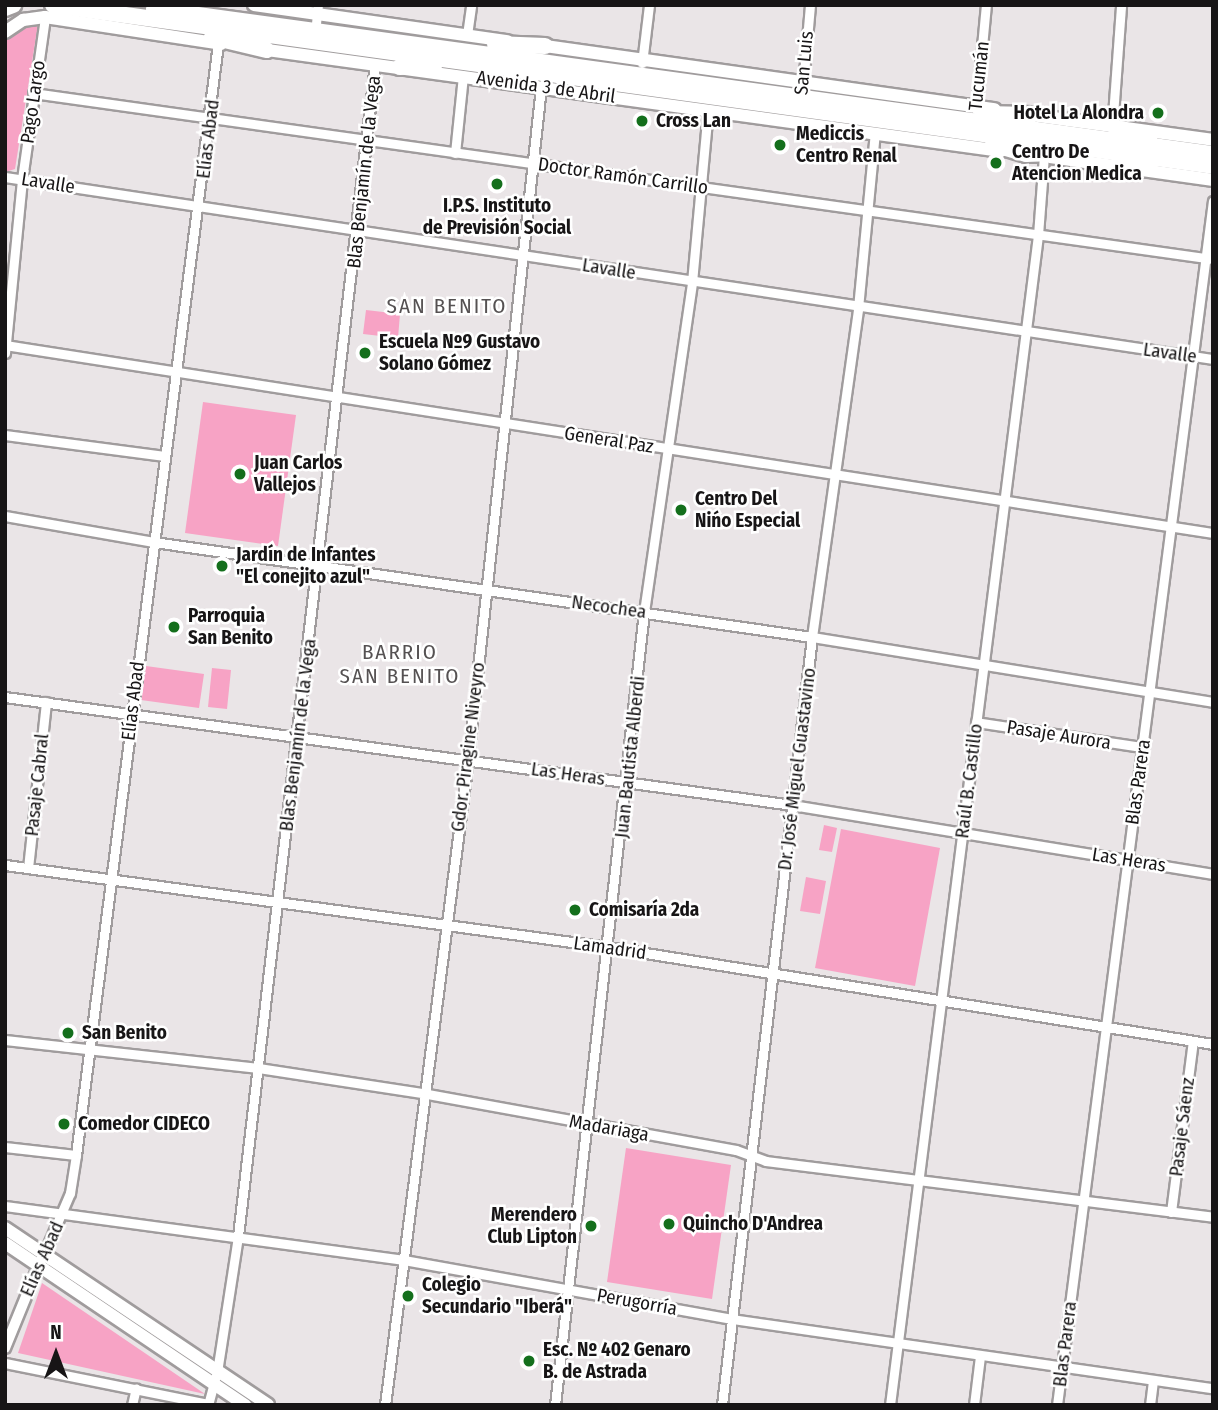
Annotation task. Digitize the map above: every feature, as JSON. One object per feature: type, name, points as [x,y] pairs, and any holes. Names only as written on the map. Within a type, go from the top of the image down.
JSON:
[{"type":"highway","points":[[5,8],[13,5]]},
{"type":"highway","name":"Avenida 3 de Abril","points":[[128,5],[384,37],[640,80],[801,102],[873,119]]},
{"type":"highway","points":[[190,5],[314,28]]},
{"type":"highway","name":"Avenida 3 de Abril","points":[[49,11],[101,12],[314,28],[543,79],[640,80]]},
{"type":"highway","points":[[101,12],[266,50]]},
{"type":"highway","points":[[384,37],[545,46]]},
{"type":"highway","points":[[400,67],[430,64],[543,79]]},
{"type":"highway","points":[[873,119],[974,127],[1031,115]]},
{"type":"highway","points":[[873,119],[974,127],[1026,154],[1112,148],[1144,138],[1213,153]]},
{"type":"highway","name":"Avenida 3 de Abril","points":[[974,127],[1112,148]]},
{"type":"highway","points":[[1112,148],[1213,168]]},
{"type":"main road","name":"Avenida 3 de Abril","points":[[261,6],[314,28],[375,64],[463,76],[543,79]]},
{"type":"main road","name":"Avenida 3 de Abril","points":[[49,11],[266,50],[314,28],[467,35],[545,46],[640,80],[708,110],[801,102],[974,127]]},
{"type":"main road","points":[[5,32],[23,20],[49,11]]},
{"type":"main road","name":"Avenida 3 de Abril","points":[[1031,115],[1112,148],[1213,180]]},
{"type":"main road","name":"Avenida 3 de Abril","points":[[1026,154],[1044,156],[1213,140]]},
{"type":"main road","points":[[5,1228],[41,1262]]},
{"type":"main road","points":[[5,1244],[41,1262],[215,1378],[268,1405]]},
{"type":"main road","points":[[215,1378],[244,1405]]},
{"type":"street","points":[[467,35],[471,5]]},
{"type":"street","points":[[640,80],[649,5]]},
{"type":"street","name":"San Luis","points":[[801,102],[810,5]]},
{"type":"street","name":"Tucumán","points":[[974,127],[986,5]]},
{"type":"street","points":[[1112,148],[1121,5]]},
{"type":"street","name":"Pago Largo","points":[[6,348],[22,179],[33,93],[49,11]]},
{"type":"street","name":"Elías Abad","points":[[5,1348],[63,1211],[76,1155],[164,456],[200,206],[218,43]]},
{"type":"street","name":"Blas Benjamín de la Vega","points":[[208,1404],[215,1378],[238,1236],[339,398],[375,64]]},
{"type":"street","points":[[455,152],[463,76]]},
{"type":"street","name":"Gdor. Piragine Niveyro","points":[[385,1405],[422,1093],[468,760],[543,79]]},
{"type":"street","name":"Doctor Ramón Carrillo","points":[[33,93],[211,116],[368,141],[1209,259]]},
{"type":"street","name":"Juan Bautista Alberdi","points":[[555,1405],[628,783],[644,612],[692,282],[703,187],[708,110]]},
{"type":"street","name":"Dr. José Miguel Guastavino","points":[[722,1405],[775,973],[812,637],[858,308],[873,119]]},
{"type":"street","name":"Raúl B. Castillo","points":[[890,1405],[939,1002],[963,833],[1002,499],[1038,235],[1044,156]]},
{"type":"street","name":"Lavalle","points":[[5,177],[358,229],[858,308],[1213,359]]},
{"type":"street","name":"Blas Parera","points":[[1057,1405],[1170,526],[1209,259],[1213,201]]},
{"type":"street","name":"General Paz","points":[[6,348],[177,372],[1213,533]]},
{"type":"street","points":[[5,435],[164,456]]},
{"type":"street","name":"Necochea","points":[[5,516],[153,542],[812,637],[1213,702]]},
{"type":"street","name":"Las Heras","points":[[5,697],[792,805],[1213,874]]},
{"type":"street","name":"Pasaje Cabral","points":[[28,868],[46,702]]},
{"type":"street","name":"Pasaje Aurora","points":[[976,722],[1142,747]]},
{"type":"street","name":"Lamadrid","points":[[5,865],[608,947],[1104,1029],[1213,1044]]},
{"type":"street","name":"Madariaga","points":[[5,1040],[258,1068],[422,1093],[751,1156],[917,1181],[1213,1217]]},
{"type":"street","name":"Pasaje Sáenz","points":[[1171,1212],[1193,1041]]},
{"type":"street","points":[[5,1147],[76,1155]]},
{"type":"street","name":"Perugorría","points":[[5,1206],[63,1211],[404,1260],[732,1319],[1213,1388]]},
{"type":"street","points":[[974,1405],[980,1356]]},
{"type":"street","points":[[5,1363],[208,1404]]},
{"type":"street","points":[[1150,1405],[1153,1380]]},
{"type":"street","points":[[132,1405],[136,1388]]},
{"type":"shaded area","points":[[38,24],[15,169],[5,172],[5,35],[16,26]]},
{"type":"shaded area","points":[[366,310],[400,314],[398,338],[363,334]]},
{"type":"shaded area","name":"Juan Carlos Vallejos","points":[[203,402],[296,415],[278,546],[185,533]]},
{"type":"shaded area","points":[[146,666],[204,674],[199,708],[141,700]]},
{"type":"shaded area","points":[[212,668],[231,670],[227,709],[208,707]]},
{"type":"shaded area","points":[[824,825],[837,828],[832,852],[819,850]]},
{"type":"shaded area","points":[[841,829],[940,848],[915,986],[815,968]]},
{"type":"shaded area","points":[[806,877],[826,881],[820,914],[800,911]]},
{"type":"shaded area","name":"Quincho D'Andrea","points":[[626,1148],[731,1165],[712,1299],[607,1282]]},
{"type":"shaded area","points":[[42,1283],[205,1394],[18,1353]]},
{"type":"place","name":"Hotel La Alondra","points":[[1158,113]]},
{"type":"place","name":"Cross Lan","points":[[642,121]]},
{"type":"place","name":"Mediccis Centro Renal","points":[[780,145]]},
{"type":"place","name":"Centro De Atencion Medica","points":[[996,163]]},
{"type":"place","name":"I.P.S. Instituto de Previsión Social","points":[[497,184]]},
{"type":"place","name":"Escuela Nº9 Gustavo Solano Gómez","points":[[365,353]]},
{"type":"place","name":"Juan Carlos Vallejos","points":[[240,474]]},
{"type":"place","name":"Centro Del Nińo Especial","points":[[681,510]]},
{"type":"place","name":"Jardín de Infantes \"El conejito azul\"","points":[[222,566]]},
{"type":"place","name":"Parroquia San Benito","points":[[174,627]]},
{"type":"place","name":"Comisaría 2da","points":[[575,910]]},
{"type":"place","name":"San Benito","points":[[68,1033]]},
{"type":"place","name":"Comedor CIDECO","points":[[64,1124]]},
{"type":"place","name":"Quincho D'Andrea","points":[[669,1224]]},
{"type":"place","name":"Merendero Club Lipton","points":[[591,1226]]},
{"type":"place","name":"Colegio Secundario \"Iberá\"","points":[[408,1296]]},
{"type":"place","name":"Esc. Nº 402 Genaro B. de Astrada","points":[[529,1361]]},
{"type":"district","name":"SAN BENITO","points":[[447,306]]},
{"type":"district","name":"BARRIO SAN BENITO","points":[[400,664]]}]
